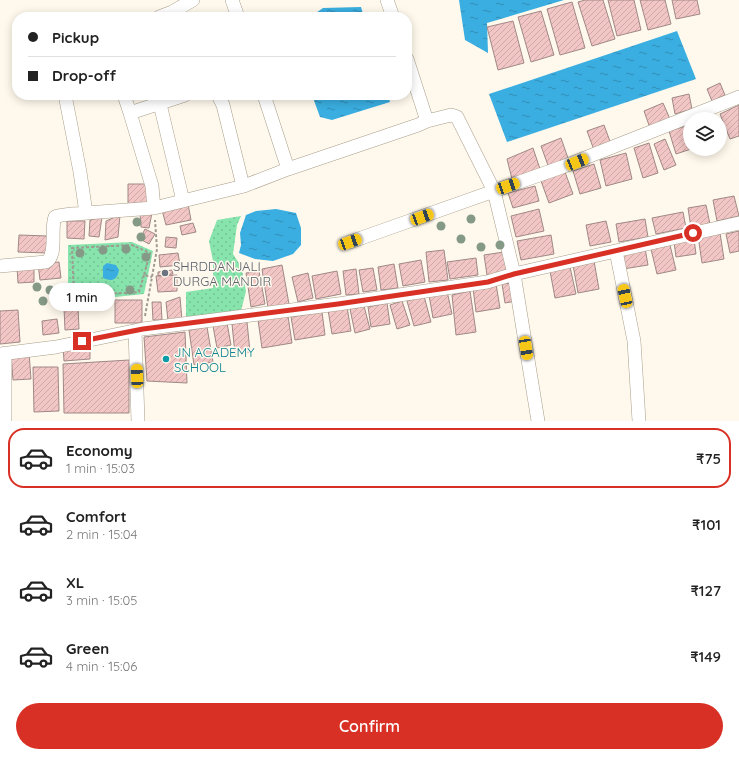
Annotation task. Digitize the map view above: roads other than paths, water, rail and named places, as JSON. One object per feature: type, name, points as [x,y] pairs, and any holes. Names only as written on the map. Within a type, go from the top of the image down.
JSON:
[{"type":"street","points":[[172,12],[193,0]]},
{"type":"street","points":[[232,0],[236,12]]},
{"type":"street","points":[[387,0],[391,12]]},
{"type":"street","points":[[412,74],[427,121]]},
{"type":"street","points":[[350,242],[562,167],[739,97]]},
{"type":"street","points":[[66,100],[80,172],[86,213]]},
{"type":"street","points":[[126,100],[152,186],[154,208]]},
{"type":"street","points":[[130,113],[171,100]]},
{"type":"street","points":[[220,100],[243,186]]},
{"type":"street","points":[[266,100],[288,169]]},
{"type":"street","points":[[160,104],[183,201]]},
{"type":"street","points":[[0,266],[48,261],[51,257],[52,251],[54,217],[59,215],[154,208],[243,186],[427,121],[451,115],[457,117],[494,191],[514,274],[538,421]]},
{"type":"street","points":[[5,421],[2,354],[56,346],[139,330],[338,304],[488,282],[514,274],[739,223]]},
{"type":"street","points":[[616,251],[634,341],[639,421]]},
{"type":"street","points":[[138,421],[139,330]]},
{"type":"water","points":[[459,0],[564,0],[487,23],[488,53],[465,40]]},
{"type":"water","points":[[361,7],[362,12],[317,12],[323,8]]},
{"type":"water","points":[[677,31],[696,79],[507,142],[489,94]]},
{"type":"water","points":[[314,100],[389,100],[390,102],[332,120],[320,117]]},
{"type":"water","points":[[276,209],[296,213],[301,228],[301,245],[293,254],[273,261],[255,259],[239,253],[241,245],[240,233],[246,215],[256,211]]},
{"type":"water","points":[[107,263],[116,265],[119,270],[116,278],[112,280],[103,278],[103,266]]},
{"type":"place","name":"SHRDDANJALI DURGA MANDIR","points":[[165,273]]},
{"type":"place","name":"JN ACADEMY SCHOOL","points":[[166,359]]}]
